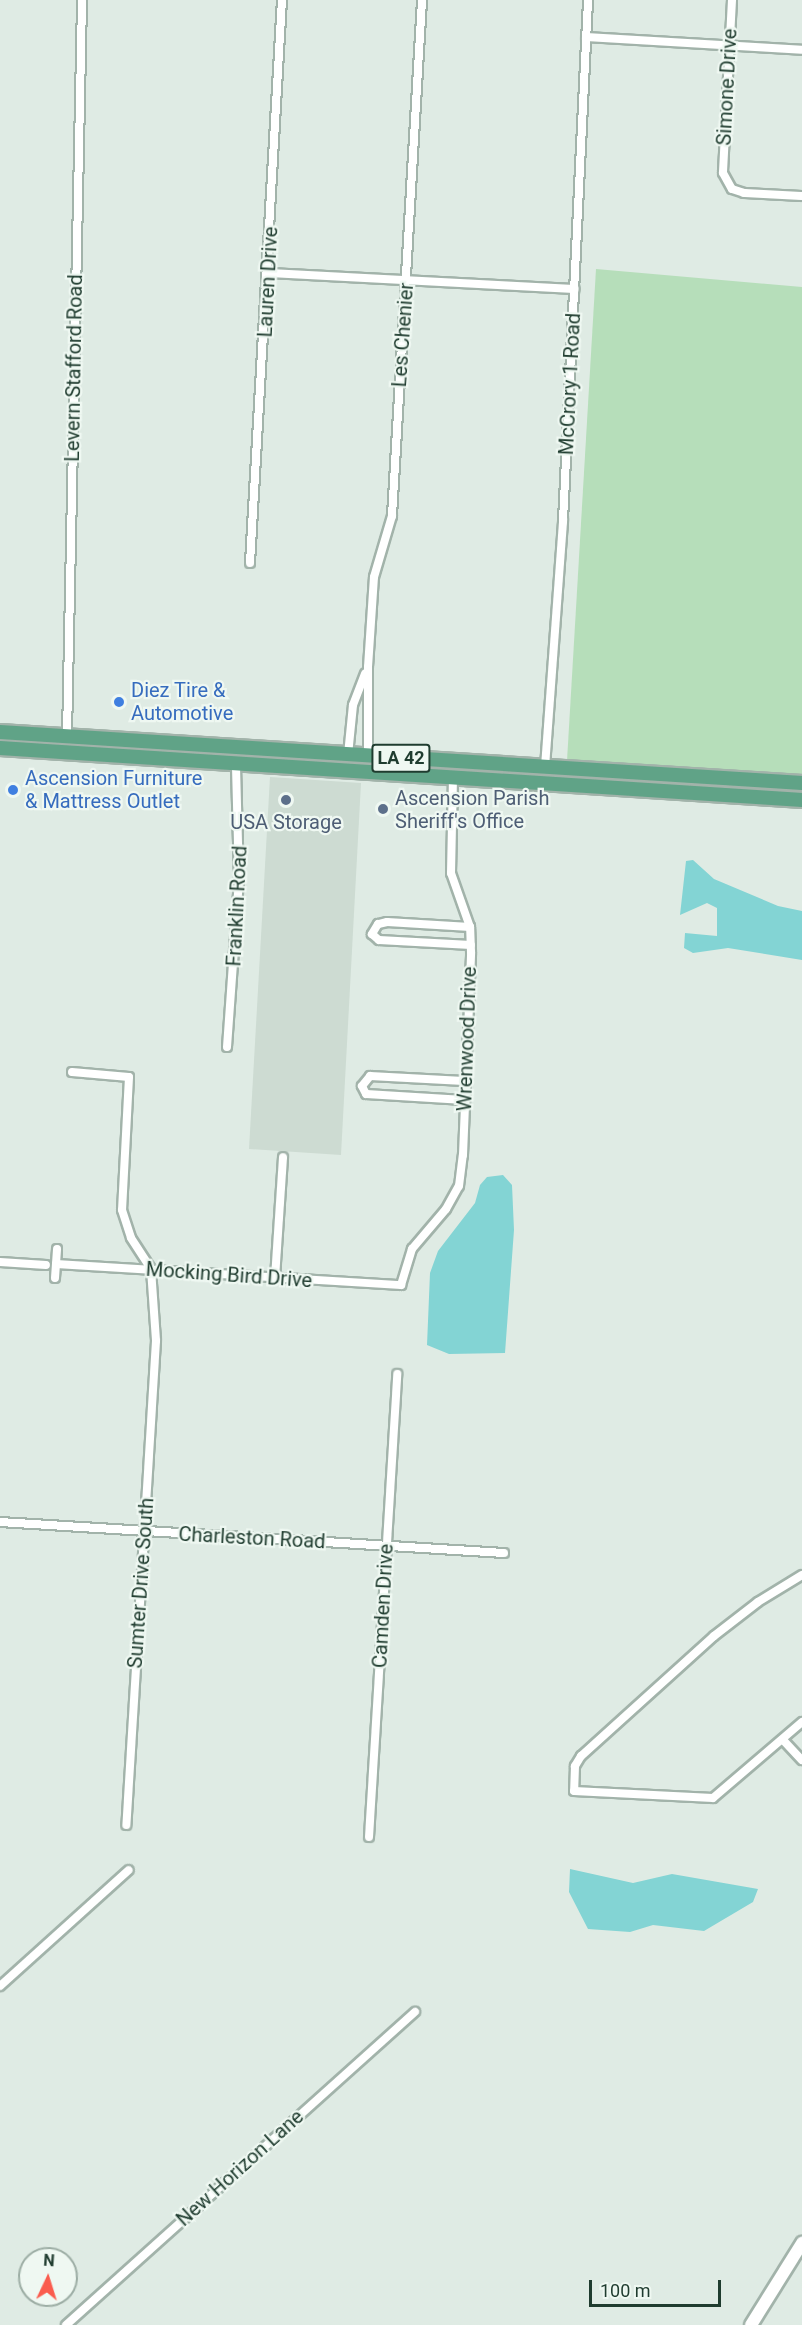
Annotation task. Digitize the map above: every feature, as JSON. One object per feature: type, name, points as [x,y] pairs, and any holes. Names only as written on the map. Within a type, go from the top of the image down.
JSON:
[{"type":"main road","name":"LA 42","points":[[0,732],[302,757],[368,756],[802,783]]},
{"type":"main road","points":[[5,748],[25,742],[61,743],[67,736]]},
{"type":"main road","name":"LA 42","points":[[5,748],[236,765],[802,800]]},
{"type":"main road","points":[[202,762],[229,756],[302,757],[352,763],[368,756]]},
{"type":"main road","points":[[453,778],[478,773],[536,776],[545,767]]},
{"type":"main road","points":[[600,787],[615,777],[652,780],[682,775]]},
{"type":"street","name":"Levern Stafford Road","points":[[67,736],[82,0]]},
{"type":"street","name":"Lauren Drive","points":[[250,564],[269,273],[282,0]]},
{"type":"street","name":"Les Chenier","points":[[368,756],[368,668],[374,577],[392,516],[422,0]]},
{"type":"street","name":"McCrory 1 Road","points":[[545,767],[563,521],[588,0]]},
{"type":"street","name":"Simone Drive","points":[[732,0],[723,174],[732,189],[744,193],[802,196]]},
{"type":"street","points":[[586,37],[729,48],[802,50]]},
{"type":"street","points":[[269,273],[575,289]]},
{"type":"street","name":"Les Chenier","points":[[348,755],[353,705],[368,668]]},
{"type":"street","name":"Franklin Road","points":[[226,1047],[239,881],[236,765]]},
{"type":"street","name":"Wrenwood Drive","points":[[401,1285],[412,1249],[446,1209],[459,1186],[471,945],[470,927],[451,873],[453,778]]},
{"type":"street","points":[[470,927],[387,922],[378,924],[372,934],[379,940],[471,945]]},
{"type":"street","points":[[72,1072],[129,1077],[122,1210],[131,1238],[151,1269]]},
{"type":"street","points":[[464,1081],[370,1076],[362,1086],[366,1094],[464,1100]]},
{"type":"street","points":[[275,1278],[283,1157]]},
{"type":"street","points":[[55,1278],[57,1249]]},
{"type":"street","points":[[0,1262],[46,1265]]},
{"type":"street","name":"Mocking Bird Drive","points":[[56,1264],[401,1285]]},
{"type":"street","name":"Sumter Drive South","points":[[126,1825],[156,1341],[151,1269]]},
{"type":"street","name":"Camden Drive","points":[[369,1837],[397,1374]]},
{"type":"street","name":"Charleston Road","points":[[0,1522],[504,1553]]},
{"type":"street","points":[[802,1575],[758,1602],[714,1636],[581,1756],[575,1766],[574,1791],[713,1798],[784,1741],[802,1722]]},
{"type":"street","points":[[784,1741],[802,1760]]},
{"type":"street","points":[[0,1986],[129,1870]]},
{"type":"street","name":"New Horizon Lane","points":[[66,2325],[415,2012]]},
{"type":"street","points":[[752,2325],[802,2243]]},
{"type":"shaded area","points":[[270,777],[361,783],[341,1155],[249,1149]]},
{"type":"green space","points":[[596,269],[802,287],[802,776],[567,761]]},
{"type":"water","points":[[693,860],[714,879],[778,906],[802,911],[802,960],[728,948],[693,953],[684,948],[685,933],[717,936],[717,908],[707,903],[680,915],[686,861]]},
{"type":"water","points":[[503,1175],[512,1185],[514,1230],[505,1353],[449,1354],[427,1345],[430,1273],[438,1251],[475,1203],[480,1185],[487,1177]]},
{"type":"water","points":[[570,1869],[633,1883],[672,1874],[758,1889],[753,1902],[704,1931],[653,1925],[630,1932],[588,1929],[569,1892]]},
{"type":"place","name":"Diez Tire & Automotive","points":[[119,702]]},
{"type":"place","name":"Ascension Furniture & Mattress Outlet","points":[[13,790]]},
{"type":"place","name":"USA Storage","points":[[286,800]]},
{"type":"place","name":"Ascension Parish Sheriff's Office","points":[[383,809]]}]
